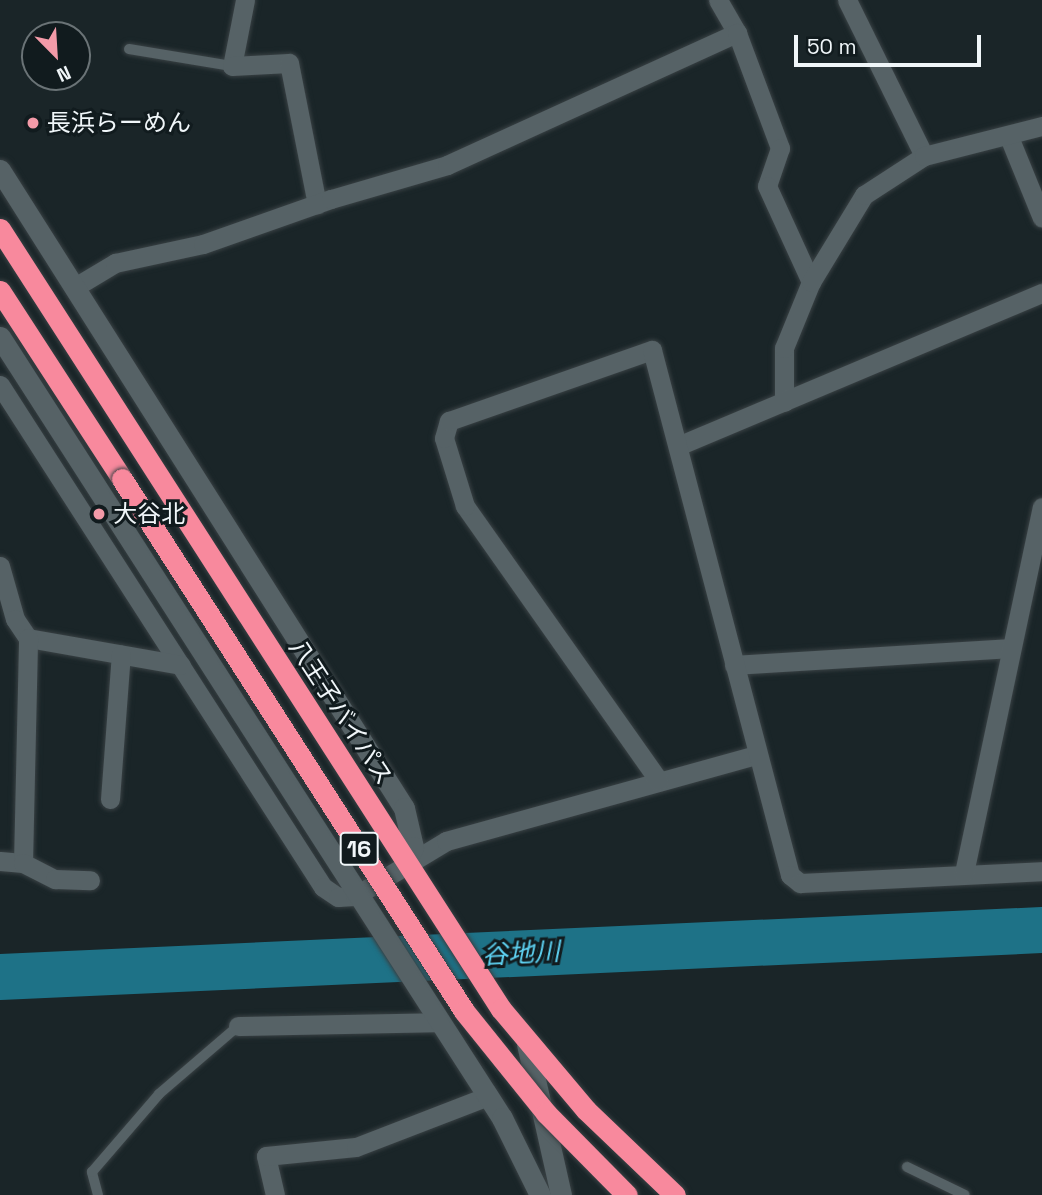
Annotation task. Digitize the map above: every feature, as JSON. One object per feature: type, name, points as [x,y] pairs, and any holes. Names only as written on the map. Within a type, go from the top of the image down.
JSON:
[{"type":"highway","name":"八王子バイパス","points":[[0,229],[501,1010],[527,1044],[594,1119],[675,1195]]},
{"type":"highway","name":"16","points":[[0,291],[464,1011],[546,1113],[628,1195]]},
{"type":"street","points":[[245,0],[232,66],[289,63],[317,204]]},
{"type":"street","points":[[718,0],[737,33],[780,148],[767,186],[811,282]]},
{"type":"street","points":[[847,0],[925,156]]},
{"type":"street","points":[[75,288],[115,263],[203,244],[317,204],[447,165],[737,33]]},
{"type":"street","points":[[784,402],[783,348],[811,282],[864,195],[925,156],[1009,137],[1042,126]]},
{"type":"street","points":[[1009,137],[1042,218]]},
{"type":"street","points":[[0,170],[404,808],[413,847],[407,861]]},
{"type":"street","points":[[680,445],[1042,293]]},
{"type":"street","points":[[1,341],[355,896],[488,1096],[540,1195]]},
{"type":"street","points":[[659,781],[466,506],[444,438],[449,421],[652,350],[680,445],[756,755],[790,875],[800,883],[1042,871]]},
{"type":"street","points":[[2,392],[323,887],[338,897],[355,896],[407,861],[446,842],[756,755]]},
{"type":"street","points":[[964,873],[1042,507]]},
{"type":"street","points":[[0,566],[15,619],[28,639],[23,863]]},
{"type":"street","points":[[28,639],[181,665]]},
{"type":"street","points":[[734,665],[1010,648]]},
{"type":"street","points":[[110,799],[121,654]]},
{"type":"street","points":[[0,861],[23,863],[55,879],[90,880]]},
{"type":"street","points":[[238,1026],[436,1018]]},
{"type":"street","points":[[527,1044],[561,1195]]},
{"type":"street","points":[[275,1195],[266,1156],[356,1147],[488,1096]]},
{"type":"lane","points":[[129,49],[232,66]]},
{"type":"lane","points":[[98,1195],[92,1172],[159,1094],[238,1026]]},
{"type":"lane","points":[[906,1167],[965,1195]]},
{"type":"waterway","name":"谷地川","points":[[0,977],[1042,930]]},
{"type":"place","name":"長浜らーめん","points":[[33,123]]},
{"type":"place","name":"大谷北","points":[[99,514]]}]
